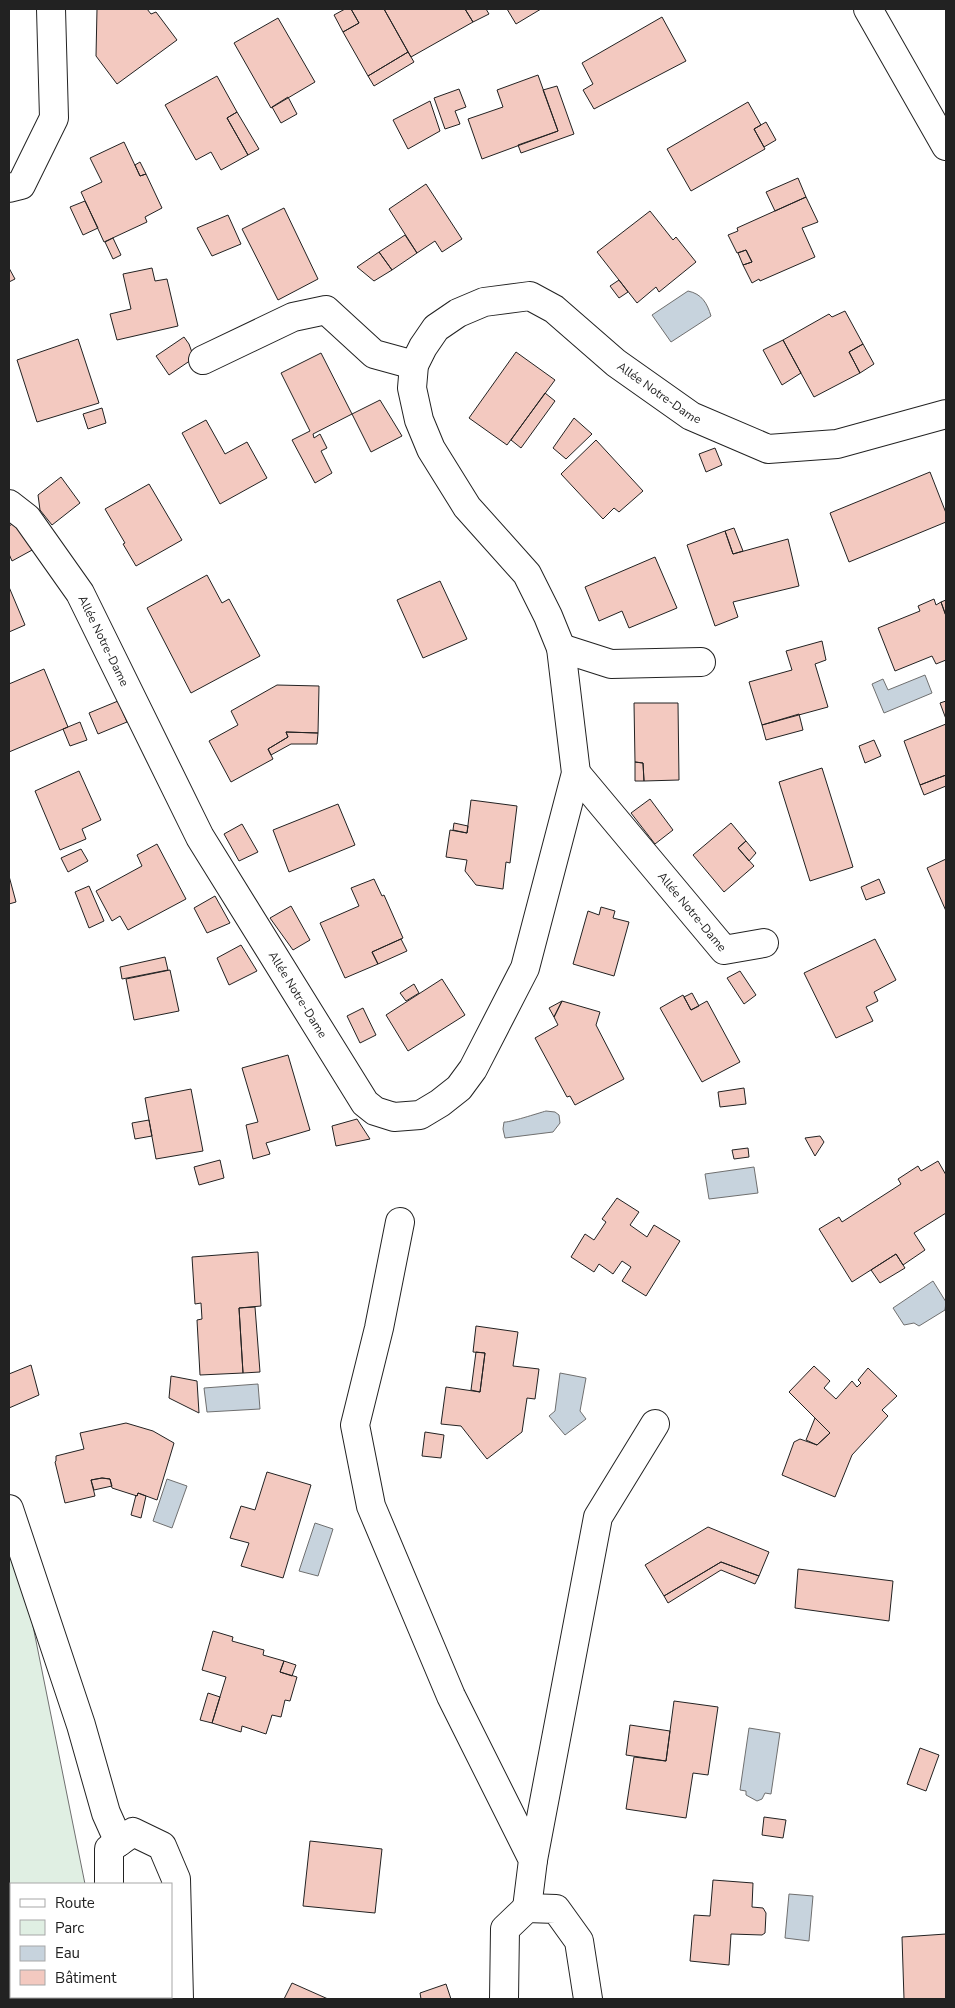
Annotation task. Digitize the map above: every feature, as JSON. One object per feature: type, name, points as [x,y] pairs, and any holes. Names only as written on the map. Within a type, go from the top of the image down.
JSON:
[{"type":"street","points":[[9,188],[20,185],[54,118],[51,9]]},
{"type":"street","points":[[868,9],[946,146]]},
{"type":"street","name":"Allée Notre-Dame","points":[[9,504],[27,518],[80,593],[200,837],[365,1103],[376,1111],[394,1117],[420,1115],[440,1103],[459,1088],[473,1069],[525,968],[576,773],[561,648],[548,616],[527,574],[467,507],[431,450],[419,420],[412,388],[414,365],[436,328],[458,313],[484,302],[530,296],[554,309],[616,363],[691,416],[768,449],[837,444],[946,414]]},
{"type":"street","points":[[203,360],[293,317],[326,310],[374,354],[414,365]]},
{"type":"street","points":[[561,648],[611,664],[701,662]]},
{"type":"street","name":"Allée Notre-Dame","points":[[576,773],[724,950],[764,942]]},
{"type":"street","points":[[400,1222],[379,1328],[355,1425],[371,1506],[451,1696],[533,1860]]},
{"type":"street","points":[[504,1999],[505,1929],[528,1908],[533,1860],[598,1517],[654,1424]]},
{"type":"street","points":[[9,1509],[81,1725],[106,1813],[119,1842]]},
{"type":"street","points":[[110,1883],[108,1849],[133,1832],[162,1846],[176,1879],[179,1999]]},
{"type":"street","points":[[528,1908],[556,1909],[579,1942],[588,1999]]},
{"type":"green space","points":[[9,1507],[85,1883],[10,1883],[10,1998],[93,1999],[9,1999]]},
{"type":"water","points":[[688,291],[697,294],[703,300],[711,316],[671,342],[652,315]]},
{"type":"water","points":[[925,675],[932,693],[884,713],[872,684],[883,679],[888,690]]},
{"type":"water","points":[[546,1111],[555,1112],[559,1115],[560,1123],[553,1132],[505,1138],[504,1122]]},
{"type":"water","points":[[754,1167],[758,1193],[709,1199],[705,1174]]},
{"type":"water","points":[[933,1281],[946,1302],[945,1310],[919,1326],[914,1323],[904,1325],[893,1308]]},
{"type":"water","points":[[560,1373],[586,1378],[580,1411],[586,1419],[565,1435],[549,1416],[555,1411]]},
{"type":"water","points":[[258,1384],[260,1409],[207,1412],[204,1388]]},
{"type":"water","points":[[167,1479],[187,1486],[172,1528],[153,1521]]},
{"type":"water","points":[[315,1523],[333,1529],[318,1576],[299,1571]]},
{"type":"water","points":[[749,1728],[780,1733],[771,1794],[765,1793],[762,1799],[757,1801],[746,1795],[746,1791],[740,1790]]},
{"type":"water","points":[[789,1894],[813,1896],[809,1941],[785,1938]]},
{"type":"building","points":[[97,9],[147,9],[151,14],[156,12],[177,40],[117,84],[96,56]]},
{"type":"building","points":[[345,9],[351,9],[359,23],[343,32],[334,15]]},
{"type":"building","points":[[351,9],[384,9],[408,52],[368,76],[343,32],[359,23]]},
{"type":"building","points":[[384,9],[465,9],[473,22],[411,57]]},
{"type":"building","points":[[465,9],[486,9],[489,14],[473,22]]},
{"type":"building","points":[[507,9],[541,9],[516,24]]},
{"type":"building","points":[[662,17],[686,61],[594,109],[583,90],[593,84],[582,63]]},
{"type":"building","points":[[278,18],[315,82],[271,108],[234,43]]},
{"type":"building","points":[[408,52],[414,62],[374,86],[368,76]]},
{"type":"building","points":[[538,75],[558,131],[482,159],[468,119],[503,107],[497,90]]},
{"type":"building","points":[[217,76],[237,112],[227,118],[248,155],[221,170],[211,152],[196,160],[165,105]]},
{"type":"building","points":[[557,86],[574,134],[521,153],[518,145],[558,131],[543,90]]},
{"type":"building","points":[[459,89],[466,107],[455,111],[460,124],[445,129],[434,98]]},
{"type":"building","points":[[288,97],[297,114],[281,123],[272,107]]},
{"type":"building","points":[[430,101],[440,131],[408,149],[393,120]]},
{"type":"building","points":[[748,102],[761,125],[754,129],[765,149],[691,191],[667,149]]},
{"type":"building","points":[[237,112],[259,149],[248,155],[227,118]]},
{"type":"building","points":[[766,122],[776,140],[764,147],[754,129]]},
{"type":"building","points":[[124,142],[140,176],[146,174],[162,208],[145,217],[147,222],[104,242],[81,192],[102,182],[90,158]]},
{"type":"building","points":[[140,162],[146,174],[140,176],[135,165]]},
{"type":"building","points":[[798,178],[806,197],[775,211],[766,192]]},
{"type":"building","points":[[426,184],[462,239],[442,252],[435,241],[417,253],[389,209]]},
{"type":"building","points":[[806,197],[818,222],[802,228],[815,257],[752,283],[743,265],[752,262],[746,250],[737,253],[728,235],[738,231],[737,228]]},
{"type":"building","points":[[85,201],[98,228],[83,235],[70,207]]},
{"type":"building","points":[[284,208],[318,279],[278,300],[242,229]]},
{"type":"building","points":[[650,211],[673,240],[676,237],[696,262],[659,292],[656,287],[637,303],[597,252]]},
{"type":"building","points":[[228,215],[241,244],[212,256],[197,228]]},
{"type":"building","points":[[405,235],[417,253],[392,270],[379,252]]},
{"type":"building","points":[[113,238],[121,255],[113,259],[105,242]]},
{"type":"building","points":[[746,250],[752,262],[743,265],[738,253]]},
{"type":"building","points":[[379,252],[392,270],[374,281],[357,267]]},
{"type":"building","points":[[9,268],[15,279],[9,282]]},
{"type":"building","points":[[152,268],[155,281],[167,279],[178,326],[117,340],[110,314],[131,309],[123,274]]},
{"type":"building","points":[[619,280],[628,292],[619,298],[610,286]]},
{"type":"building","points":[[845,311],[863,344],[849,352],[860,373],[814,397],[783,340],[829,314],[832,317]]},
{"type":"building","points":[[184,337],[189,344],[194,358],[169,375],[156,356]]},
{"type":"building","points":[[78,339],[99,403],[37,422],[17,360]]},
{"type":"building","points":[[783,340],[801,373],[782,385],[763,350]]},
{"type":"building","points":[[863,344],[874,364],[860,373],[849,352]]},
{"type":"building","points":[[516,352],[555,380],[507,445],[469,418]]},
{"type":"building","points":[[321,353],[352,414],[313,434],[314,438],[320,434],[327,448],[321,451],[332,473],[315,483],[292,440],[310,431],[281,373]]},
{"type":"building","points":[[545,393],[555,401],[521,448],[511,440]]},
{"type":"building","points":[[380,400],[402,436],[371,452],[352,414]]},
{"type":"building","points":[[102,408],[106,423],[88,429],[83,414]]},
{"type":"building","points":[[574,418],[592,434],[566,459],[553,448]]},
{"type":"building","points":[[206,420],[225,454],[247,442],[267,478],[220,504],[182,433]]},
{"type":"building","points":[[596,440],[643,491],[619,512],[614,508],[603,519],[561,474]]},
{"type":"building","points":[[715,448],[722,465],[706,472],[699,454]]},
{"type":"building","points":[[930,472],[946,513],[946,522],[849,562],[830,513]]},
{"type":"building","points":[[61,477],[80,503],[52,525],[40,510],[38,495]]},
{"type":"building","points":[[149,484],[182,540],[136,566],[105,509]]},
{"type":"building","points":[[14,523],[34,549],[12,561],[9,554],[9,526]]},
{"type":"building","points":[[734,528],[743,551],[733,554],[725,531]]},
{"type":"building","points":[[725,531],[733,554],[788,539],[799,586],[733,602],[738,617],[715,626],[687,545]]},
{"type":"building","points":[[655,557],[677,608],[629,628],[622,611],[599,621],[585,587]]},
{"type":"building","points":[[207,575],[222,603],[229,599],[260,656],[191,693],[147,608]]},
{"type":"building","points":[[440,581],[467,639],[423,658],[397,600]]},
{"type":"building","points":[[9,587],[25,625],[9,632]]},
{"type":"building","points":[[934,599],[936,605],[941,602],[946,616],[946,660],[936,664],[932,656],[895,671],[878,628],[920,611],[918,606]]},
{"type":"building","points":[[946,600],[946,616],[941,602]]},
{"type":"building","points":[[822,641],[826,660],[815,664],[828,707],[762,725],[749,682],[792,670],[786,651]]},
{"type":"building","points":[[44,669],[68,727],[9,752],[9,684]]},
{"type":"building","points":[[277,685],[319,686],[318,733],[286,732],[288,737],[268,749],[273,759],[231,782],[209,741],[238,725],[231,711]]},
{"type":"building","points":[[118,701],[127,722],[98,734],[89,713]]},
{"type":"building","points":[[946,701],[946,719],[940,703]]},
{"type":"building","points":[[634,703],[678,703],[679,780],[644,781],[643,763],[635,762]]},
{"type":"building","points":[[799,714],[803,730],[766,740],[762,725]]},
{"type":"building","points":[[80,722],[87,740],[70,746],[63,729]]},
{"type":"building","points":[[946,724],[946,775],[920,785],[904,741]]},
{"type":"building","points":[[286,732],[318,733],[317,744],[291,744],[271,755],[268,749],[288,737]]},
{"type":"building","points":[[874,740],[881,756],[865,763],[859,746]]},
{"type":"building","points":[[635,762],[643,763],[644,781],[635,781]]},
{"type":"building","points":[[822,768],[853,867],[810,881],[779,782]]},
{"type":"building","points":[[79,771],[101,820],[82,829],[86,839],[60,850],[35,791]]},
{"type":"building","points":[[946,775],[946,786],[924,795],[920,785]]},
{"type":"building","points":[[650,799],[673,830],[655,844],[631,813]]},
{"type":"building","points":[[471,800],[517,806],[510,863],[506,862],[503,889],[476,885],[465,871],[467,860],[446,857],[450,830],[467,833]]},
{"type":"building","points":[[338,804],[355,845],[289,872],[273,830]]},
{"type":"building","points":[[454,823],[468,826],[467,833],[453,830]]},
{"type":"building","points":[[731,823],[746,841],[738,848],[754,866],[724,892],[693,855]]},
{"type":"building","points":[[242,824],[258,852],[239,861],[224,834]]},
{"type":"building","points":[[746,841],[756,853],[749,861],[738,848]]},
{"type":"building","points":[[157,844],[186,899],[128,930],[120,916],[112,921],[96,891],[142,866],[137,855]]},
{"type":"building","points":[[81,849],[88,861],[68,872],[61,858]]},
{"type":"building","points":[[946,859],[946,911],[927,868]]},
{"type":"building","points":[[9,876],[16,902],[9,904]]},
{"type":"building","points":[[374,879],[382,896],[384,895],[403,938],[372,952],[378,964],[345,978],[320,923],[359,906],[351,888]]},
{"type":"building","points":[[879,879],[885,893],[866,900],[861,887]]},
{"type":"building","points":[[89,886],[104,921],[89,928],[75,892]]},
{"type":"building","points":[[215,896],[230,923],[207,933],[194,908]]},
{"type":"building","points":[[291,906],[310,940],[293,950],[270,918]]},
{"type":"building","points":[[601,907],[615,911],[613,918],[629,922],[614,976],[573,964],[588,911],[599,915]]},
{"type":"building","points":[[401,939],[407,951],[378,964],[372,952]]},
{"type":"building","points":[[875,939],[896,980],[874,992],[878,1001],[866,1007],[873,1021],[836,1038],[804,973]]},
{"type":"building","points":[[241,945],[257,971],[229,985],[217,958]]},
{"type":"building","points":[[165,957],[168,970],[122,979],[120,967]]},
{"type":"building","points":[[170,970],[179,1011],[134,1020],[126,979]]},
{"type":"building","points":[[740,971],[756,995],[744,1004],[727,978]]},
{"type":"building","points":[[442,979],[465,1015],[408,1051],[386,1015]]},
{"type":"building","points":[[414,984],[419,993],[406,1001],[400,993]]},
{"type":"building","points":[[692,993],[699,1006],[691,1010],[684,997]]},
{"type":"building","points":[[683,995],[691,1010],[707,1001],[740,1062],[702,1082],[660,1008]]},
{"type":"building","points":[[562,1001],[600,1012],[596,1025],[624,1079],[575,1105],[570,1096],[567,1097],[535,1038],[558,1025],[554,1017]]},
{"type":"building","points":[[562,1001],[554,1017],[549,1008]]},
{"type":"building","points":[[363,1008],[376,1035],[360,1043],[347,1016]]},
{"type":"building","points":[[288,1055],[310,1130],[266,1143],[270,1154],[253,1159],[246,1125],[258,1122],[242,1068]]},
{"type":"building","points":[[744,1088],[746,1104],[720,1107],[718,1092]]},
{"type":"building","points":[[191,1089],[203,1151],[156,1159],[145,1098]]},
{"type":"building","points":[[357,1119],[370,1139],[336,1146],[332,1126]]},
{"type":"building","points":[[149,1120],[152,1136],[135,1139],[132,1123]]},
{"type":"building","points":[[820,1136],[824,1142],[815,1156],[805,1138]]},
{"type":"building","points":[[748,1148],[749,1157],[734,1159],[732,1150]]},
{"type":"building","points":[[220,1160],[224,1178],[199,1185],[194,1167]]},
{"type":"building","points":[[938,1161],[946,1175],[946,1213],[914,1233],[925,1250],[903,1265],[896,1254],[852,1282],[819,1229],[839,1217],[842,1222],[901,1184],[898,1179],[918,1166],[921,1171]]},
{"type":"building","points":[[617,1198],[639,1212],[630,1225],[647,1237],[654,1225],[680,1241],[646,1296],[622,1281],[631,1267],[622,1261],[613,1274],[599,1264],[594,1272],[571,1257],[585,1234],[594,1240],[606,1222],[602,1219]]},
{"type":"building","points":[[258,1252],[261,1306],[239,1308],[243,1373],[200,1375],[197,1320],[202,1319],[201,1303],[195,1304],[192,1257]]},
{"type":"building","points":[[896,1254],[905,1268],[880,1283],[871,1270]]},
{"type":"building","points":[[255,1307],[260,1372],[243,1373],[239,1308]]},
{"type":"building","points":[[476,1326],[518,1332],[513,1366],[539,1369],[535,1399],[527,1398],[522,1432],[487,1459],[461,1426],[441,1424],[446,1387],[480,1392],[485,1353],[473,1352]]},
{"type":"building","points":[[476,1352],[485,1353],[480,1392],[471,1390]]},
{"type":"building","points":[[31,1365],[39,1395],[9,1408],[9,1374]]},
{"type":"building","points":[[814,1366],[830,1381],[824,1388],[836,1399],[852,1381],[857,1387],[861,1383],[858,1380],[868,1368],[897,1396],[882,1410],[888,1416],[852,1455],[835,1497],[782,1475],[794,1442],[800,1439],[817,1445],[830,1433],[789,1392]]},
{"type":"building","points":[[171,1376],[197,1381],[199,1413],[169,1398]]},
{"type":"building","points":[[815,1418],[830,1433],[817,1445],[806,1440]]},
{"type":"building","points":[[126,1423],[153,1431],[174,1443],[157,1500],[138,1493],[137,1496],[112,1488],[110,1479],[102,1478],[91,1480],[95,1496],[65,1503],[55,1462],[56,1456],[84,1449],[80,1433]]},
{"type":"building","points":[[425,1432],[444,1435],[441,1458],[422,1456]]},
{"type":"building","points":[[267,1472],[311,1485],[283,1578],[241,1566],[249,1543],[230,1538],[241,1506],[255,1510]]},
{"type":"building","points":[[110,1479],[112,1486],[94,1490],[91,1480]]},
{"type":"building","points":[[138,1493],[146,1496],[141,1518],[131,1515]]},
{"type":"building","points":[[708,1527],[769,1552],[759,1576],[721,1562],[664,1596],[645,1565]]},
{"type":"building","points":[[721,1562],[759,1576],[755,1584],[721,1570],[668,1603],[664,1596]]},
{"type":"building","points":[[798,1569],[893,1581],[889,1621],[795,1608]]},
{"type":"building","points":[[213,1631],[233,1637],[232,1641],[264,1650],[263,1655],[284,1661],[280,1672],[297,1677],[290,1701],[285,1700],[281,1717],[272,1715],[266,1734],[242,1726],[241,1732],[212,1723],[226,1677],[202,1670]]},
{"type":"building","points":[[284,1661],[296,1665],[292,1676],[280,1672]]},
{"type":"building","points":[[208,1693],[220,1697],[212,1723],[200,1720]]},
{"type":"building","points":[[674,1701],[718,1707],[708,1775],[693,1773],[686,1818],[626,1809],[634,1757],[666,1761]]},
{"type":"building","points":[[630,1725],[670,1731],[666,1761],[626,1755]]},
{"type":"building","points":[[920,1748],[939,1755],[926,1791],[907,1784]]},
{"type":"building","points":[[764,1817],[786,1820],[783,1838],[762,1835]]},
{"type":"building","points":[[310,1841],[382,1849],[375,1913],[303,1906]]},
{"type":"building","points":[[713,1880],[753,1883],[752,1907],[763,1908],[766,1913],[765,1933],[762,1935],[731,1934],[729,1965],[690,1961],[694,1915],[710,1916]]},
{"type":"building","points":[[946,1934],[946,1999],[904,1999],[902,1937]]},
{"type":"building","points":[[292,1983],[328,1999],[284,1999]]},
{"type":"building","points":[[446,1984],[451,1999],[421,1999],[420,1993]]}]
